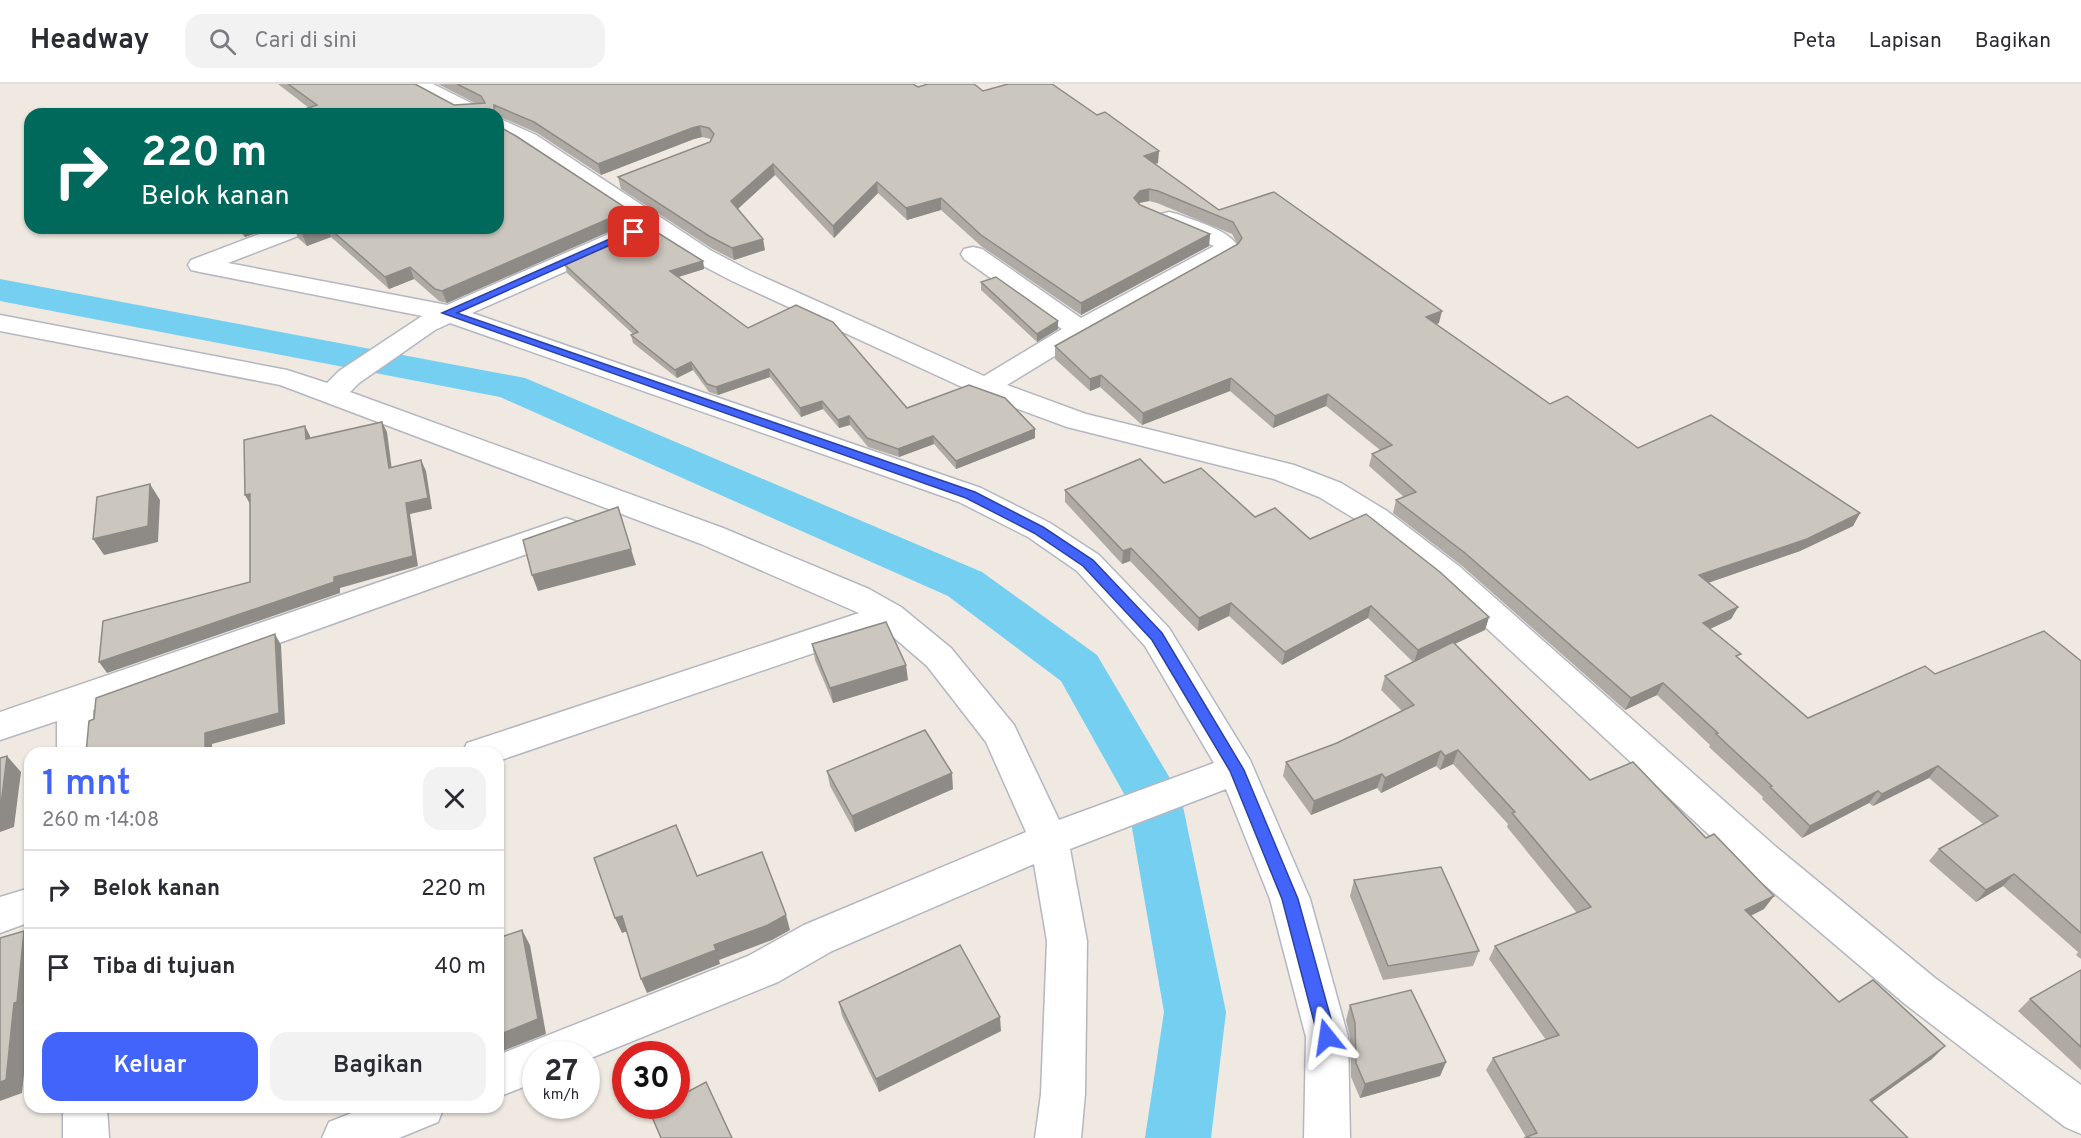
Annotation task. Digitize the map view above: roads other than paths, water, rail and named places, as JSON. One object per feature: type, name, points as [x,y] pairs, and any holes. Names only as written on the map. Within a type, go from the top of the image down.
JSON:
[{"type":"street","points":[[417,84],[463,108]]},
{"type":"street","points":[[504,128],[610,182],[655,223],[701,255],[741,276],[985,387],[1077,421],[1283,472],[1330,490],[1376,518],[1449,575],[1761,858],[1920,991],[2081,1112]]},
{"type":"street","points":[[504,149],[528,140]]},
{"type":"street","points":[[985,387],[1080,329],[1228,248],[1222,241],[1148,210]]},
{"type":"street","points":[[341,386],[437,318],[655,223]]},
{"type":"street","points":[[281,234],[200,265],[437,318],[970,495],[1039,530],[1088,563],[1157,637],[1220,776],[1290,899],[1327,1037],[1327,1138]]},
{"type":"street","points":[[973,254],[1080,329]]},
{"type":"street","points":[[0,323],[287,378],[341,386],[632,506],[712,536],[857,597],[889,615],[939,657],[1002,735],[1057,837],[1067,941],[1063,1094],[1058,1138]]},
{"type":"street","points":[[0,726],[75,702],[632,506]]},
{"type":"street","points":[[498,747],[889,615]]},
{"type":"street","points":[[75,702],[75,747]]},
{"type":"street","points":[[583,1041],[763,969],[818,938],[1057,837],[1220,776]]},
{"type":"street","points":[[0,915],[24,907]]},
{"type":"street","points":[[504,1074],[522,1067]]},
{"type":"street","points":[[85,1113],[86,1138]]},
{"type":"street","points":[[345,1138],[407,1113]]},
{"type":"waterway","points":[[0,290],[511,387],[965,584],[1079,668],[1154,797],[1195,1012],[1178,1138]]}]
